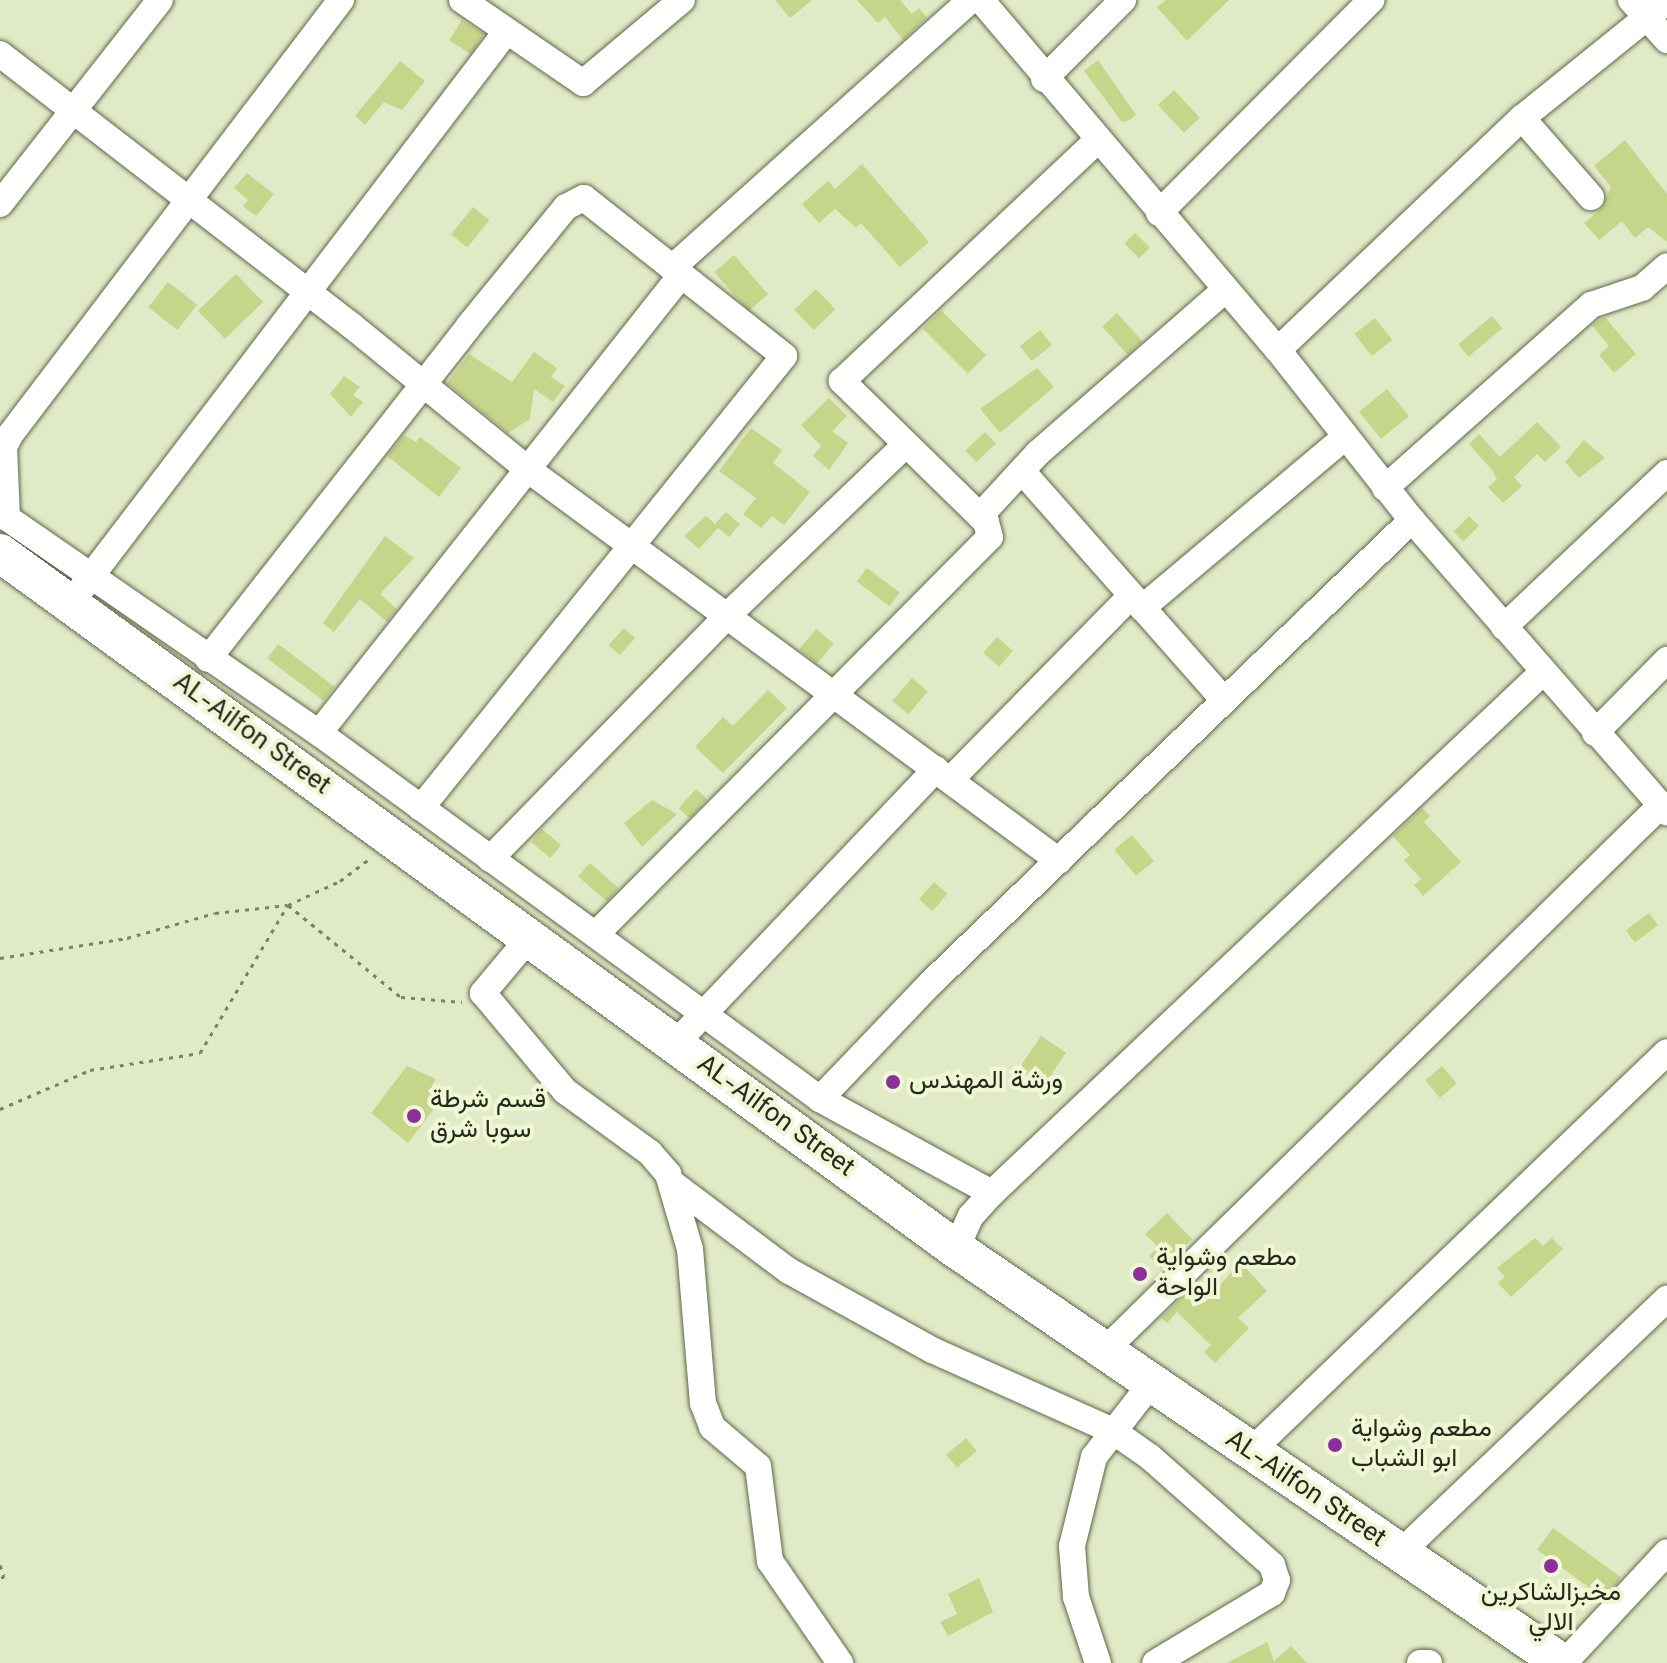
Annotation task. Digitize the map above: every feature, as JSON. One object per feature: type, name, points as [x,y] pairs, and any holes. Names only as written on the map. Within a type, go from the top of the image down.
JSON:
[{"type":"highway","name":"AL-Ailfon Street","points":[[2,528],[397,840],[956,1249],[1149,1386],[1563,1663]]},
{"type":"street","points":[[0,204],[160,0]]},
{"type":"street","points":[[2,528],[4,447],[10,435],[192,201],[341,0]]},
{"type":"street","points":[[462,0],[583,83],[682,0]]},
{"type":"street","points":[[319,733],[677,271],[971,0]]},
{"type":"street","points":[[981,0],[1044,79],[1278,350],[1344,438],[1412,520],[1595,733],[1664,808],[1102,1353]]},
{"type":"street","points":[[1044,79],[1123,0]]},
{"type":"street","points":[[1278,350],[1637,8],[1667,1]]},
{"type":"street","points":[[1159,213],[1355,5]]},
{"type":"street","points":[[1637,8],[1667,40]]},
{"type":"street","points":[[506,32],[80,590],[208,659],[319,733],[820,1099],[992,1193]]},
{"type":"street","points":[[0,54],[307,291],[526,468],[729,614],[834,698],[944,774],[1059,861]]},
{"type":"street","points":[[1522,118],[1591,197]]},
{"type":"street","points":[[596,934],[834,698],[990,537],[990,527],[980,516],[845,388],[844,376],[1097,141]]},
{"type":"street","points":[[208,659],[423,384],[575,200],[584,198],[784,356],[421,808]]},
{"type":"street","points":[[1385,488],[1591,305],[1642,288],[1667,266]]},
{"type":"street","points":[[980,516],[1022,471],[1225,290]]},
{"type":"street","points":[[675,1044],[944,774],[1137,602],[1344,438]]},
{"type":"street","points":[[490,859],[729,614],[904,446]]},
{"type":"street","points":[[1022,471],[1224,700]]},
{"type":"street","points":[[1504,627],[1667,473]]},
{"type":"street","points":[[820,1099],[1059,861],[1412,520]]},
{"type":"street","points":[[1595,733],[1667,660]]},
{"type":"street","points":[[956,1249],[971,1216],[992,1193],[1543,672]]},
{"type":"street","points":[[529,938],[483,993],[565,1091],[650,1153],[673,1184],[789,1271],[932,1350],[1113,1431],[1261,1554],[1277,1580],[1272,1593],[1155,1663]]},
{"type":"street","points":[[1249,1453],[1667,1052]]},
{"type":"street","points":[[673,1184],[692,1260],[691,1306],[703,1403],[712,1427],[758,1466],[770,1561],[832,1657]]},
{"type":"street","points":[[1400,1553],[1667,1299]]},
{"type":"street","points":[[1098,1663],[1070,1559],[1094,1457],[1149,1386]]},
{"type":"street","points":[[1563,1663],[1667,1552]]},
{"type":"street","points":[[1420,1663],[1429,1663]]},
{"type":"path","points":[[0,958],[127,938],[215,913],[288,905],[340,881],[397,840]]},
{"type":"path","points":[[288,905],[401,997],[459,1003],[483,993]]},
{"type":"path","points":[[0,1109],[90,1070],[200,1053],[288,905]]},
{"type":"path","points":[[0,1565],[4,1575],[0,1581]]},
{"type":"building","points":[[775,0],[812,0],[790,18]]},
{"type":"building","points":[[857,0],[900,0],[912,14],[919,8],[927,18],[903,40],[885,17],[878,23]]},
{"type":"building","points":[[1166,0],[1229,0],[1187,41],[1157,7]]},
{"type":"building","points":[[462,20],[484,34],[471,54],[449,40]]},
{"type":"building","points":[[1098,60],[1136,115],[1128,121],[1122,122],[1084,71]]},
{"type":"building","points":[[400,61],[425,81],[402,110],[384,102],[365,125],[355,116]]},
{"type":"building","points":[[1174,90],[1200,118],[1184,133],[1158,105]]},
{"type":"building","points":[[1625,140],[1667,194],[1667,242],[1648,227],[1635,238],[1622,221],[1599,240],[1584,223],[1602,208],[1611,187],[1594,166]]},
{"type":"building","points":[[862,164],[929,242],[900,267],[861,223],[856,228],[835,209],[819,223],[802,204],[828,181],[835,189]]},
{"type":"building","points":[[247,173],[274,194],[256,216],[243,206],[248,200],[234,188]]},
{"type":"building","points":[[473,207],[489,220],[467,247],[451,234]]},
{"type":"building","points":[[1135,233],[1150,248],[1139,258],[1124,244]]},
{"type":"building","points":[[734,255],[768,294],[748,311],[714,272]]},
{"type":"building","points":[[236,274],[263,302],[225,339],[198,311]]},
{"type":"building","points":[[168,282],[197,305],[177,330],[148,307]]},
{"type":"building","points":[[816,289],[835,309],[814,330],[794,310]]},
{"type":"building","points":[[941,310],[986,355],[968,374],[923,328]]},
{"type":"building","points":[[1117,313],[1142,341],[1128,355],[1102,326]]},
{"type":"building","points":[[1492,316],[1502,328],[1469,357],[1458,344]]},
{"type":"building","points":[[1605,317],[1636,354],[1614,373],[1599,355],[1609,346],[1592,325]]},
{"type":"building","points":[[1375,318],[1392,340],[1372,356],[1355,334]]},
{"type":"building","points":[[1040,330],[1052,345],[1032,361],[1020,346]]},
{"type":"building","points":[[534,352],[557,368],[551,377],[565,386],[553,402],[534,389],[530,419],[508,433],[447,383],[469,354],[512,382]]},
{"type":"building","points":[[1037,368],[1054,387],[1000,433],[980,409]]},
{"type":"building","points":[[344,376],[360,387],[353,395],[363,402],[351,417],[330,394]]},
{"type":"building","points":[[1387,389],[1409,416],[1381,439],[1359,412]]},
{"type":"building","points":[[829,398],[847,416],[832,431],[848,443],[829,470],[813,456],[821,446],[801,425]]},
{"type":"building","points":[[1537,422],[1561,447],[1545,462],[1537,454],[1514,477],[1522,486],[1503,503],[1488,487],[1497,479],[1492,470],[1469,444],[1479,434],[1500,457]]},
{"type":"building","points":[[751,428],[782,450],[773,463],[810,492],[784,525],[772,516],[761,528],[743,514],[756,498],[719,471]]},
{"type":"building","points":[[985,432],[996,444],[976,462],[965,450]]},
{"type":"building","points":[[404,435],[416,442],[420,437],[461,468],[439,497],[387,456]]},
{"type":"building","points":[[1584,440],[1605,458],[1579,478],[1565,462]]},
{"type":"building","points":[[726,512],[740,524],[729,537],[718,528],[699,549],[684,536],[706,516],[715,524]]},
{"type":"building","points":[[1469,516],[1479,526],[1463,541],[1453,532]]},
{"type":"building","points":[[385,536],[414,558],[380,594],[397,609],[387,622],[360,599],[334,632],[323,623]]},
{"type":"building","points":[[867,568],[900,593],[890,606],[857,582]]},
{"type":"building","points":[[624,628],[635,638],[620,655],[609,645]]},
{"type":"building","points":[[816,629],[834,644],[817,664],[799,649]]},
{"type":"building","points":[[997,637],[1013,651],[999,667],[983,653]]},
{"type":"building","points":[[278,644],[335,687],[324,701],[267,658]]},
{"type":"building","points":[[912,678],[928,692],[908,714],[892,701]]},
{"type":"building","points":[[768,690],[787,708],[723,773],[695,747],[723,717],[733,726]]},
{"type":"building","points":[[696,789],[707,799],[690,818],[679,808]]},
{"type":"building","points":[[652,800],[677,814],[642,847],[624,823]]},
{"type":"building","points":[[1422,808],[1430,816],[1424,822],[1461,862],[1423,896],[1414,885],[1421,879],[1404,860],[1410,855],[1393,836]]},
{"type":"building","points":[[542,829],[561,845],[550,858],[531,842]]},
{"type":"building","points":[[1132,835],[1154,861],[1136,876],[1114,850]]},
{"type":"building","points":[[590,863],[619,888],[607,902],[578,877]]},
{"type":"building","points":[[934,882],[948,894],[932,911],[919,899]]},
{"type":"building","points":[[1649,913],[1658,925],[1635,942],[1626,930]]},
{"type":"building","points":[[1041,1036],[1066,1053],[1044,1086],[1019,1069]]},
{"type":"building","name":"قسم شرطة سوبا شرق","points":[[407,1066],[436,1079],[432,1085],[445,1095],[408,1143],[371,1113]]},
{"type":"building","points":[[1442,1066],[1457,1084],[1440,1098],[1425,1080]]},
{"type":"building","points":[[1167,1213],[1192,1239],[1161,1269],[1149,1256],[1158,1247],[1145,1234]]},
{"type":"building","points":[[1535,1238],[1543,1246],[1552,1238],[1563,1249],[1511,1297],[1498,1283],[1505,1277],[1497,1268]]},
{"type":"building","points":[[1240,1262],[1267,1291],[1238,1318],[1249,1328],[1215,1363],[1204,1352],[1211,1345],[1177,1312],[1167,1323],[1161,1318],[1190,1289],[1205,1303]]},
{"type":"building","points":[[966,1438],[977,1451],[957,1468],[946,1455]]},
{"type":"building","points":[[1553,1528],[1621,1577],[1605,1599],[1537,1550]]},
{"type":"building","points":[[979,1578],[993,1612],[948,1636],[940,1622],[957,1614],[948,1594]]},
{"type":"building","points":[[1267,1642],[1274,1661],[1291,1646],[1307,1663],[1227,1663]]},
{"type":"place","name":"ورشة المهندس","points":[[893,1082]]},
{"type":"place","name":"قسم شرطة سوبا شرق","points":[[414,1116]]},
{"type":"place","name":"مطعم وشواية الواحة","points":[[1140,1274]]},
{"type":"place","name":"مطعم وشواية ابو الشباب","points":[[1335,1445]]},
{"type":"place","name":"مخبزالشاكرين الالي","points":[[1551,1566]]}]
